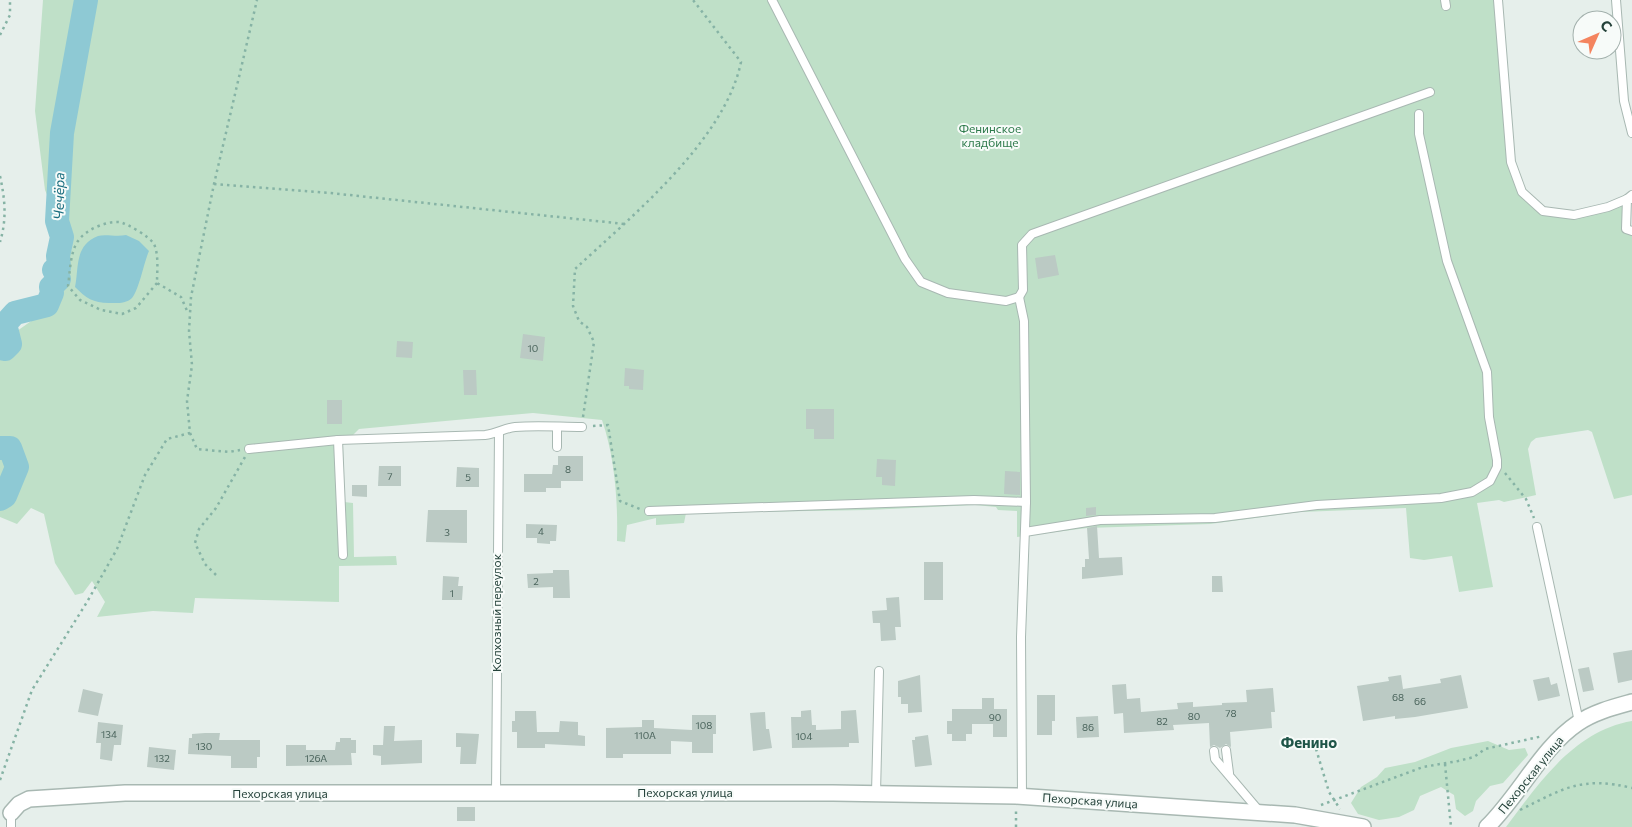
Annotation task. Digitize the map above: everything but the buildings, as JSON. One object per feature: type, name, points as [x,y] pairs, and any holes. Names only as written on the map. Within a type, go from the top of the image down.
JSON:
[{"type":"street","name":"Пехорская улица","points":[[1487,827],[1562,736],[1579,722],[1601,712],[1632,702]]},
{"type":"street","name":"Пехорская улица","points":[[11,820],[19,804],[29,799],[92,794],[876,793],[1022,796],[1260,812],[1310,816],[1357,826]]},
{"type":"lane","points":[[772,0],[905,259],[921,282],[948,292],[1006,301],[1019,298]]},
{"type":"lane","points":[[1498,0],[1511,162],[1522,192],[1543,211],[1556,214],[1574,215],[1630,198],[1626,229],[1632,231]]},
{"type":"lane","points":[[1616,0],[1624,101],[1632,133]]},
{"type":"lane","points":[[1022,796],[1021,637],[1026,502],[1024,320],[1019,298],[1024,290],[1022,245],[1032,234],[1430,92]]},
{"type":"lane","points":[[1025,532],[1100,520],[1215,518],[1317,505],[1455,497],[1472,492],[1490,481],[1497,467],[1497,460],[1488,417],[1488,372],[1448,261],[1419,134],[1419,114]]},
{"type":"lane","points":[[557,427],[557,447]]},
{"type":"lane","points":[[249,449],[338,440],[499,433],[512,428],[582,427]]},
{"type":"lane","name":"Колхозный переулок","points":[[496,793],[499,433]]},
{"type":"lane","points":[[338,440],[343,555]]},
{"type":"lane","points":[[649,511],[974,500],[1026,502]]},
{"type":"lane","points":[[1536,527],[1579,722]]},
{"type":"lane","points":[[876,793],[879,671]]},
{"type":"lane","points":[[1214,750],[1215,759],[1229,773],[1260,812]]},
{"type":"lane","points":[[1226,750],[1229,773]]},
{"type":"path","points":[[0,35],[10,15],[10,0]]},
{"type":"path","points":[[249,449],[229,452],[197,448],[190,433],[187,401],[192,366],[189,314],[214,184],[257,0]]},
{"type":"path","points":[[649,511],[620,501],[608,425],[582,427],[594,342],[587,327],[579,321],[573,306],[575,269],[625,224],[702,143],[737,81],[741,62],[693,0]]},
{"type":"path","points":[[0,176],[5,199],[4,227],[0,242]]},
{"type":"path","points":[[214,184],[330,193],[625,224]]},
{"type":"path","points":[[119,222],[145,234],[154,244],[158,264],[157,283],[136,308],[122,314],[101,310],[80,300],[68,286],[70,264],[78,241],[95,227],[119,222]]},
{"type":"path","points":[[157,283],[181,298],[189,314]]},
{"type":"path","points":[[0,780],[32,690],[87,602],[117,549],[145,475],[167,439],[190,433]]},
{"type":"path","points":[[216,575],[205,564],[197,551],[195,543],[199,529],[216,508],[249,449]]},
{"type":"path","points":[[1497,460],[1506,475],[1526,499],[1536,527]]},
{"type":"path","points":[[1320,805],[1423,767],[1474,757],[1485,749],[1541,736],[1562,736]]},
{"type":"path","points":[[1316,749],[1334,801],[1357,826]]},
{"type":"path","points":[[1445,763],[1450,827]]},
{"type":"path","points":[[1516,813],[1560,790],[1580,784],[1606,782],[1632,788]]},
{"type":"green space","name":"Фенинское кладбище","points":[[43,0],[1498,0],[1516,181],[1543,211],[1574,215],[1627,199],[1626,222],[1632,231],[1632,495],[1614,499],[1592,432],[1588,430],[1536,438],[1531,442],[1528,449],[1536,495],[1504,502],[1499,500],[1477,503],[1493,587],[1459,592],[1452,556],[1424,560],[1410,558],[1406,508],[1300,512],[1210,524],[1087,528],[1017,537],[1017,511],[998,510],[996,507],[975,505],[868,510],[686,513],[684,523],[656,525],[656,518],[627,525],[625,542],[617,541],[615,480],[610,449],[602,420],[533,413],[359,429],[343,445],[344,502],[353,503],[354,557],[396,556],[397,565],[339,566],[339,602],[195,598],[193,613],[153,611],[97,617],[105,602],[92,581],[83,593],[75,595],[55,563],[44,514],[31,508],[17,524],[0,517],[0,343],[44,312],[65,237],[45,190],[35,111]]},
{"type":"green space","points":[[1632,721],[1632,827],[1506,827],[1531,793],[1575,747],[1611,727]]},
{"type":"green space","points":[[1488,741],[1509,750],[1525,748],[1528,755],[1503,783],[1490,786],[1476,801],[1473,811],[1465,816],[1456,809],[1454,795],[1441,787],[1420,796],[1414,810],[1399,817],[1379,820],[1358,814],[1351,803],[1361,787],[1377,777],[1385,768],[1415,762],[1451,748]]},
{"type":"water","points":[[126,235],[139,241],[149,251],[135,294],[130,300],[118,303],[103,303],[86,297],[75,287],[81,251],[90,240],[98,236]]},
{"type":"waterway","name":"Чечёра","points":[[0,348],[5,349],[10,344],[5,324],[15,313],[47,305],[52,293],[51,287],[59,279],[54,270],[59,267],[58,256],[62,237],[57,221],[62,133],[86,0]]},
{"type":"waterway","name":"Чечёра","points":[[0,448],[10,448],[17,467],[5,496],[0,499]]},
{"type":"district","name":"Фенино","points":[[1309,743]]}]
